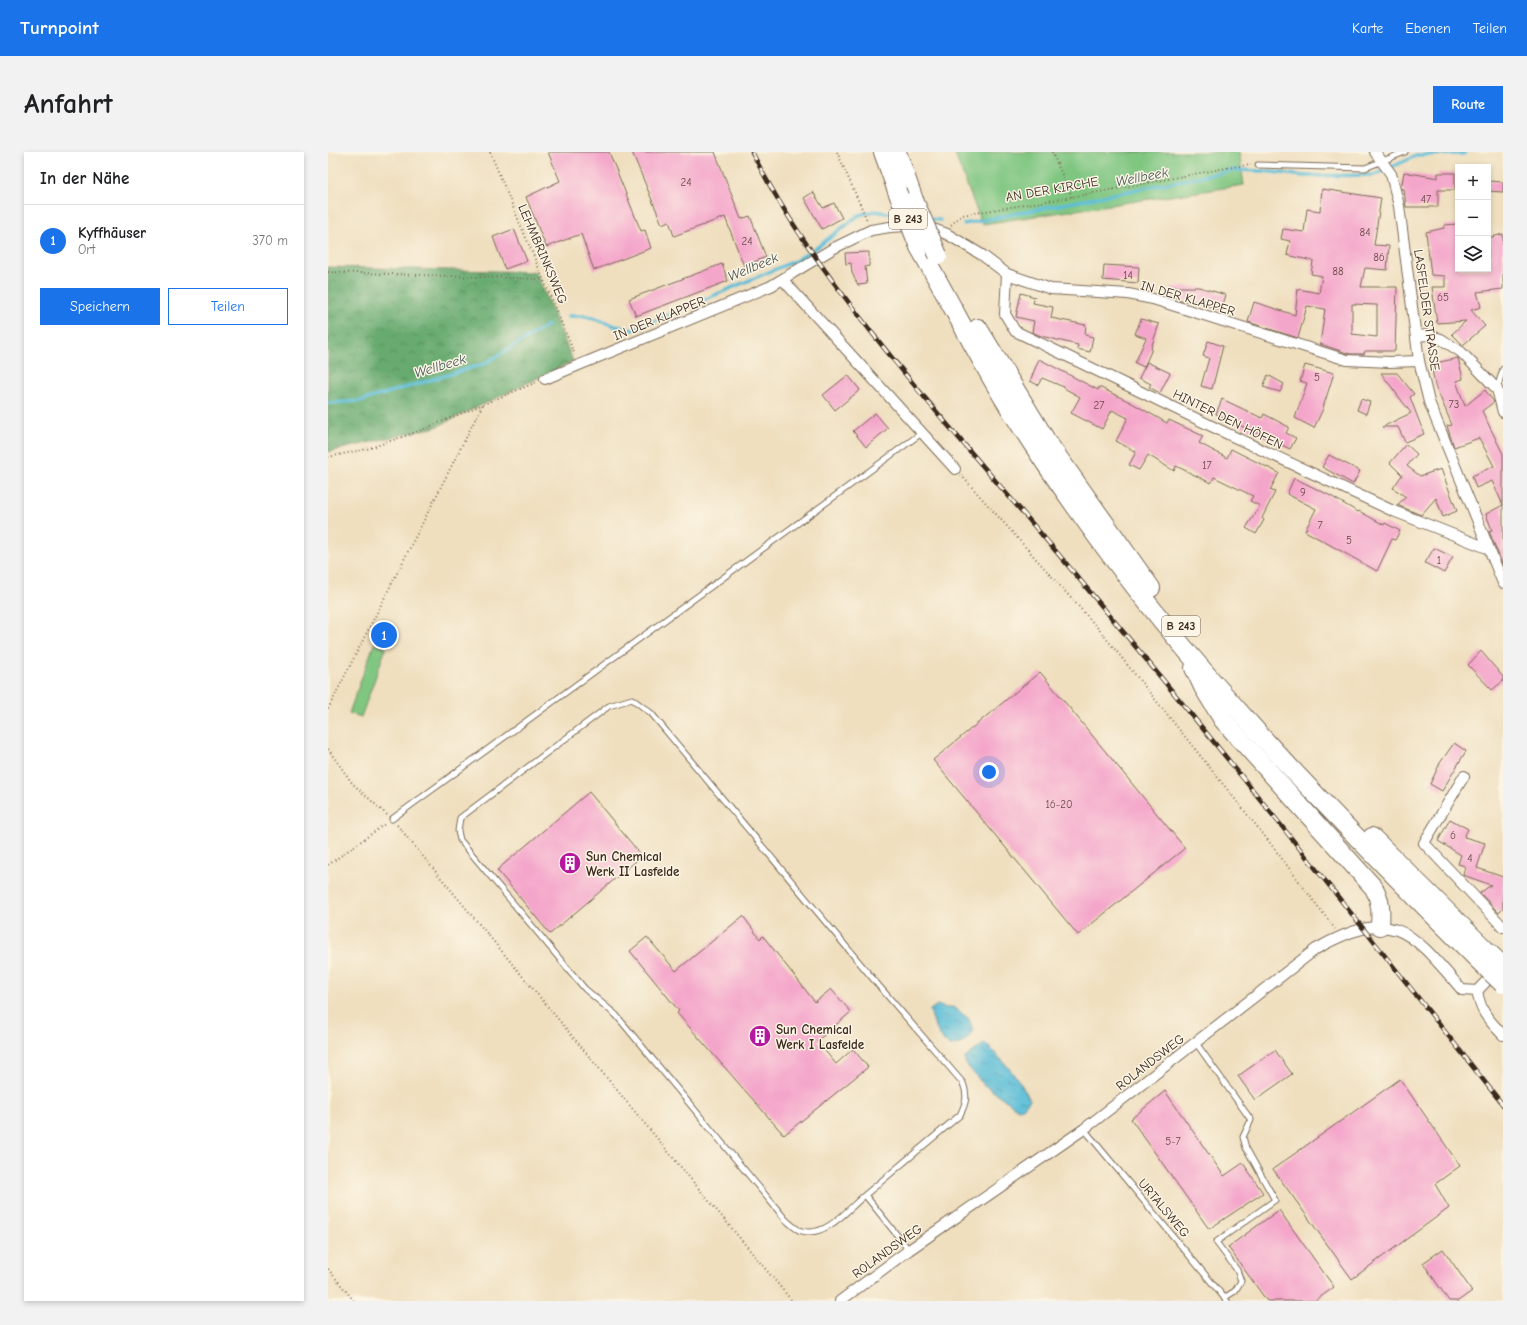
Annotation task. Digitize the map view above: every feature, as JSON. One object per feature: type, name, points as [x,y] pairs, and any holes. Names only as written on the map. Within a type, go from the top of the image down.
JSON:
[{"type":"highway","points":[[873,152],[897,159]]},
{"type":"highway","name":"B 243","points":[[883,152],[897,159],[938,255],[1005,374],[1046,440],[1158,596],[1186,632],[1282,742],[1378,842],[1481,954],[1503,984]]},
{"type":"highway","name":"B 243","points":[[897,159],[897,191],[919,247],[993,381],[1077,510],[1188,653],[1367,849],[1481,954],[1503,966]]},
{"type":"highway","points":[[1188,653],[1202,688],[1223,720],[1374,888],[1379,897],[1381,909],[1380,926]]},
{"type":"street","name":"LASFELDER STRASSE","points":[[1375,152],[1386,167],[1399,206],[1419,361],[1429,402],[1487,548],[1503,583]]},
{"type":"street","name":"IN DER KLAPPER","points":[[545,379],[783,280],[834,248],[871,230],[922,226],[947,234],[982,255],[1007,274],[1051,290],[1128,294],[1153,299],[1346,360],[1390,362],[1419,361]]},
{"type":"street","name":"HINTER DEN HÖFEN","points":[[1007,274],[1005,314],[1015,331],[1230,435],[1391,510],[1487,548]]},
{"type":"street","points":[[783,280],[923,432],[955,469]]},
{"type":"street","points":[[1416,336],[1428,335],[1441,340],[1461,352],[1497,389],[1503,412]]},
{"type":"street","points":[[1464,776],[1424,843],[1503,927]]},
{"type":"street","name":"ROLANDSWEG","points":[[840,1301],[909,1250],[1084,1129],[1196,1044],[1316,949],[1340,936],[1363,928],[1380,926],[1395,928],[1425,946],[1462,990],[1477,991]]},
{"type":"street","points":[[1503,963],[1477,991],[1484,1015],[1503,1035]]},
{"type":"lane","points":[[1258,165],[1365,168],[1386,167],[1405,152]]},
{"type":"lane","points":[[1497,389],[1503,369]]},
{"type":"lane","points":[[392,819],[923,432]]},
{"type":"lane","points":[[632,699],[651,713],[879,986],[963,1083],[967,1102],[960,1114],[865,1195],[829,1226],[820,1230],[810,1232],[800,1231],[786,1220],[616,1016],[584,989],[460,840],[458,831],[460,818],[609,706],[632,699]]},
{"type":"lane","points":[[1196,1044],[1251,1120],[1243,1138],[1246,1148],[1275,1200],[1216,1242],[1237,1270],[1241,1281],[1235,1291],[1226,1300]]},
{"type":"lane","name":"URTALSWEG","points":[[1084,1129],[1226,1300]]},
{"type":"lane","points":[[865,1195],[909,1250]]},
{"type":"path","name":"LEHMBRINKSWEG","points":[[490,152],[579,364]]},
{"type":"path","points":[[837,152],[867,219]]},
{"type":"path","points":[[1052,152],[1072,197]]},
{"type":"path","name":"AN DER KIRCHE","points":[[947,234],[952,223],[962,215],[1072,197],[1232,167],[1258,165]]},
{"type":"path","points":[[328,272],[543,279]]},
{"type":"path","points":[[328,457],[367,449],[545,379]]},
{"type":"path","points":[[328,709],[483,404]]},
{"type":"path","points":[[955,469],[1097,627],[1267,839],[1340,936]]},
{"type":"path","points":[[328,749],[352,783],[392,819],[792,1301]]},
{"type":"path","points":[[328,865],[392,819]]},
{"type":"path","points":[[328,1269],[354,1301]]},
{"type":"green space","points":[[954,152],[1239,152],[1244,185],[982,224]]},
{"type":"green space","points":[[328,267],[536,272],[573,361],[436,427],[328,452]]},
{"type":"green space","points":[[374,644],[386,648],[361,717],[349,713]]},
{"type":"water","points":[[937,1005],[946,1008],[954,1007],[969,1019],[973,1030],[964,1042],[958,1045],[950,1046],[939,1034],[930,1010]]},
{"type":"water","points":[[985,1043],[1010,1070],[1026,1092],[1030,1100],[1023,1108],[1018,1109],[983,1084],[965,1063],[965,1058]]},
{"type":"building","points":[[548,152],[609,152],[641,231],[645,230],[651,248],[594,270],[581,234],[546,247],[526,197],[560,181]]},
{"type":"building","points":[[632,152],[715,152],[741,219],[750,216],[766,257],[744,266],[725,217],[674,236],[669,221],[662,224]]},
{"type":"building","points":[[1404,172],[1438,178],[1438,173],[1455,173],[1455,190],[1438,190],[1438,207],[1406,207],[1404,189],[1401,189]]},
{"type":"building","points":[[1491,181],[1503,182],[1503,192],[1491,191]]},
{"type":"building","points":[[1322,189],[1381,198],[1374,245],[1389,246],[1387,270],[1365,268],[1361,287],[1397,287],[1395,351],[1365,351],[1364,354],[1350,354],[1320,344],[1325,309],[1307,306],[1298,338],[1248,322],[1254,302],[1295,315],[1298,289],[1319,293],[1322,276],[1311,274],[1313,261],[1287,255],[1290,241],[1281,239],[1283,229],[1304,232],[1307,209],[1320,211]],"holes":[[[1352,304],[1377,305],[1377,337],[1352,334]]]},
{"type":"building","points":[[813,192],[823,208],[834,203],[842,218],[822,229],[804,198]]},
{"type":"building","points":[[1455,224],[1455,272],[1491,272],[1491,237],[1503,234],[1503,289],[1477,292],[1481,307],[1471,310],[1485,326],[1463,345],[1452,334],[1466,321],[1437,323],[1432,287],[1445,287],[1445,276],[1431,275],[1426,232],[1444,228],[1444,225]]},
{"type":"building","points":[[514,229],[527,261],[505,269],[493,237]]},
{"type":"building","points":[[869,252],[869,266],[865,267],[867,284],[858,285],[852,273],[851,263],[846,264],[845,253]]},
{"type":"building","points":[[722,264],[728,281],[636,316],[629,299]]},
{"type":"building","points":[[1104,265],[1139,267],[1138,283],[1103,280]]},
{"type":"building","points":[[1170,287],[1199,287],[1226,295],[1221,311],[1197,301],[1181,301],[1178,300],[1178,297],[1170,297]]},
{"type":"building","points":[[1021,293],[1035,297],[1033,303],[1053,307],[1051,318],[1086,325],[1085,335],[1093,337],[1090,352],[1077,349],[1078,345],[1041,336],[1032,332],[1034,321],[1016,317]]},
{"type":"building","points":[[1141,319],[1159,324],[1151,348],[1152,349],[1144,367],[1135,363],[1146,338],[1135,334]]},
{"type":"building","points":[[1208,341],[1223,346],[1212,389],[1201,386],[1209,358],[1203,356]]},
{"type":"building","points":[[1458,358],[1463,379],[1456,381],[1465,406],[1485,390],[1494,402],[1482,411],[1503,454],[1503,505],[1492,481],[1476,488],[1472,476],[1494,466],[1479,438],[1454,447],[1447,426],[1452,425],[1435,385],[1431,364]]},
{"type":"building","points":[[1039,359],[1098,390],[1099,387],[1130,402],[1167,423],[1169,420],[1203,436],[1199,443],[1227,458],[1231,449],[1279,473],[1270,490],[1275,492],[1262,518],[1264,520],[1256,534],[1246,528],[1260,506],[1250,501],[1253,496],[1214,477],[1211,483],[1176,466],[1174,471],[1148,455],[1139,470],[1129,465],[1136,452],[1116,441],[1128,418],[1112,410],[1102,429],[1071,413],[1080,397],[1064,387],[1042,378],[1038,385],[1030,381]]},
{"type":"building","points":[[1147,362],[1170,373],[1160,393],[1149,387],[1151,384],[1139,378]]},
{"type":"building","points":[[1305,365],[1334,373],[1322,411],[1314,428],[1295,418],[1307,383],[1300,381]]},
{"type":"building","points":[[1381,373],[1397,373],[1414,394],[1410,397],[1424,434],[1405,442],[1398,427],[1382,427],[1411,413]]},
{"type":"building","points":[[848,375],[860,390],[835,410],[823,395]]},
{"type":"building","points":[[1268,375],[1284,384],[1280,392],[1263,387]]},
{"type":"building","points":[[1222,399],[1262,418],[1264,414],[1289,427],[1286,433],[1296,438],[1290,449],[1216,414]]},
{"type":"building","points":[[1361,399],[1370,402],[1366,414],[1357,410]]},
{"type":"building","points":[[875,413],[888,428],[866,447],[853,431]]},
{"type":"building","points":[[1406,444],[1417,454],[1407,466],[1420,476],[1441,469],[1457,511],[1443,517],[1436,498],[1421,515],[1397,505],[1406,497],[1393,488],[1402,475],[1390,463]]},
{"type":"building","points":[[1329,455],[1360,471],[1353,484],[1322,467]]},
{"type":"building","points":[[1294,478],[1384,525],[1385,523],[1400,531],[1395,540],[1392,539],[1377,571],[1305,531],[1316,509],[1287,494]]},
{"type":"building","points":[[1503,505],[1503,566],[1489,531],[1492,530],[1486,514]]},
{"type":"building","points":[[1434,548],[1453,557],[1444,573],[1425,563]]},
{"type":"building","points":[[382,623],[393,627],[386,647],[374,642]]},
{"type":"building","points":[[1481,651],[1503,677],[1503,681],[1492,690],[1468,665]]},
{"type":"building","points":[[1040,672],[1185,848],[1078,935],[933,760]]},
{"type":"building","points":[[1454,743],[1466,751],[1442,791],[1430,784],[1440,763]]},
{"type":"building","name":"Sun Chemical Werk II Lasfelde","points":[[589,792],[642,856],[550,934],[497,870]]},
{"type":"building","points":[[1450,819],[1468,829],[1464,837],[1485,843],[1477,868],[1503,877],[1503,909],[1499,913],[1480,893],[1491,885],[1463,875],[1465,866],[1458,864],[1461,855],[1438,841]]},
{"type":"building","name":"Sun Chemical Werk I Lasfelde","points":[[743,916],[760,939],[763,936],[815,1002],[831,989],[851,1012],[817,1041],[836,1064],[853,1049],[868,1067],[784,1135],[677,1013],[679,1011],[630,951],[647,937],[676,971]]},
{"type":"building","points":[[1275,1050],[1292,1074],[1255,1100],[1238,1076]]},
{"type":"building","points":[[1400,1079],[1460,1166],[1435,1184],[1449,1208],[1352,1279],[1273,1169]]},
{"type":"building","points":[[1165,1091],[1224,1176],[1243,1163],[1263,1193],[1209,1229],[1131,1119]]},
{"type":"building","points":[[1279,1210],[1334,1287],[1315,1301],[1267,1301],[1228,1247]]},
{"type":"building","points":[[1443,1249],[1472,1291],[1458,1301],[1449,1301],[1423,1263]]},
{"type":"waterway","name":"Wellbeek","points":[[964,224],[1234,170],[1264,171],[1304,176],[1374,175],[1418,155],[1463,154],[1466,152]]},
{"type":"waterway","name":"Wellbeek","points":[[568,316],[587,316],[615,326],[633,330],[797,260],[819,246],[859,215],[875,211],[900,215]]},
{"type":"waterway","name":"Wellbeek","points":[[928,219],[940,220]]},
{"type":"waterway","name":"Wellbeek","points":[[328,403],[360,401],[484,364],[548,325]]},
{"type":"railway","points":[[752,152],[777,198],[805,242],[866,325],[921,393],[1143,655],[1503,1105]]},
{"type":"place","name":"Kyffhäuser","points":[[384,635]]},
{"type":"place","name":"Sun Chemical Werk II Lasfelde","points":[[570,863]]},
{"type":"place","name":"Sun Chemical Werk I Lasfelde","points":[[760,1036]]}]
